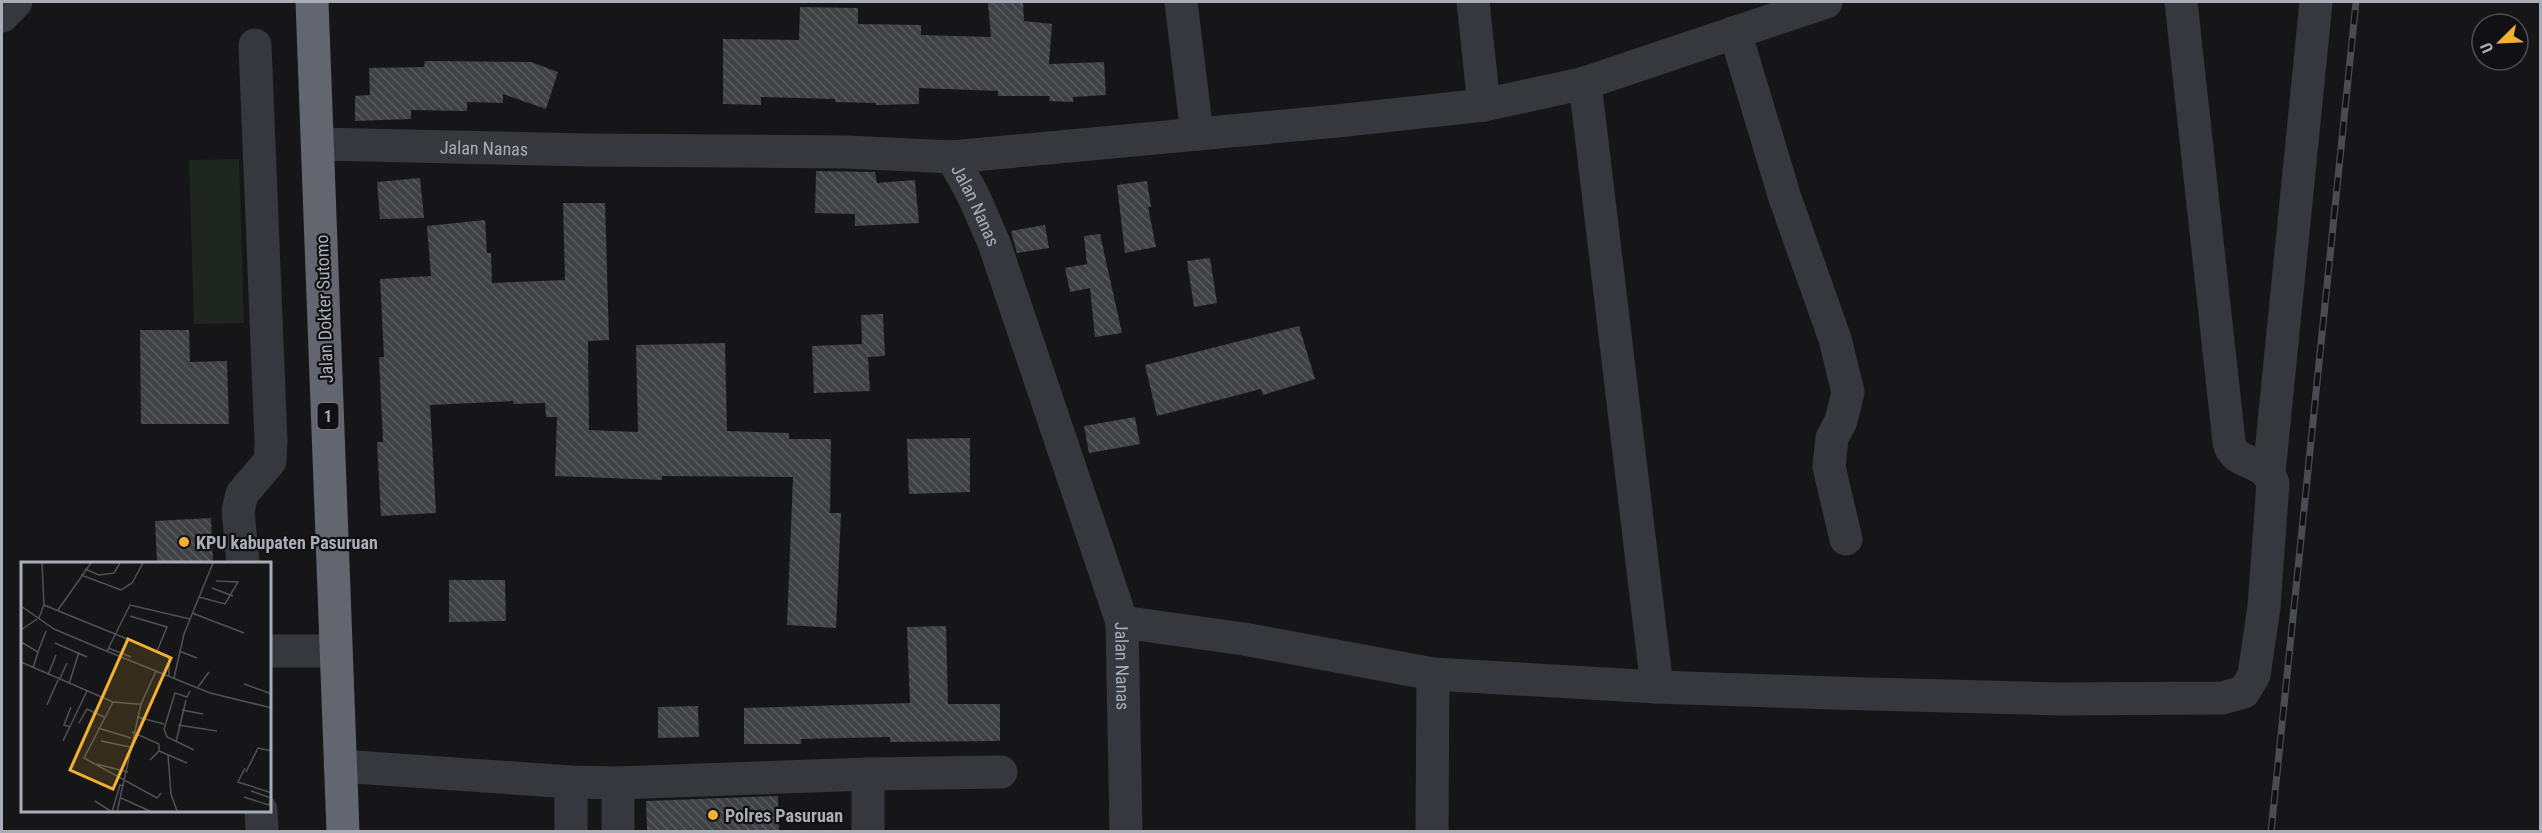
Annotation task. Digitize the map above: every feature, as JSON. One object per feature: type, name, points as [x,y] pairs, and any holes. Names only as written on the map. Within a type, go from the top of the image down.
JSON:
[{"type":"highway","name":"Jalan Dokter Sutomo","points":[[312,2],[343,831]]},
{"type":"street","points":[[2,16],[16,2]]},
{"type":"street","points":[[1181,2],[1197,134]]},
{"type":"street","points":[[1473,2],[1484,105]]},
{"type":"street","points":[[952,158],[1484,105],[1585,83],[1826,2]]},
{"type":"street","points":[[1122,622],[1244,639],[1433,674],[1657,687],[2059,699],[2222,698],[2244,692],[2254,675],[2264,607],[2273,483],[2269,473],[2261,466],[2239,457],[2231,450],[2229,442],[2181,2]]},
{"type":"street","points":[[2269,473],[2316,2]]},
{"type":"street","points":[[1735,32],[1785,198],[1835,339],[1848,392],[1841,421],[1832,438],[1829,467],[1845,539]]},
{"type":"street","points":[[243,562],[238,511],[242,494],[270,461],[272,442],[255,45]]},
{"type":"street","points":[[1585,83],[1657,687]]},
{"type":"street","name":"Jalan Nanas","points":[[319,144],[589,150],[847,152],[952,158],[974,195],[994,243],[1122,622],[1126,831]]},
{"type":"street","points":[[272,651],[335,651]]},
{"type":"street","points":[[1432,831],[1433,674]]},
{"type":"street","points":[[340,765],[570,782],[618,783],[868,774],[1001,772]]},
{"type":"street","points":[[868,774],[868,831]]},
{"type":"street","points":[[570,782],[571,831]]},
{"type":"street","points":[[618,783],[618,831]]},
{"type":"street","points":[[261,812],[262,831]]},
{"type":"shaded area","points":[[239,159],[244,323],[194,324],[189,160]]},
{"type":"building","points":[[1023,2],[1024,21],[1052,24],[1049,64],[1104,62],[1106,95],[1073,97],[1073,102],[1049,101],[1050,96],[998,96],[998,91],[919,88],[919,104],[876,105],[876,103],[835,102],[835,99],[761,97],[761,105],[723,104],[723,39],[799,40],[800,7],[858,8],[858,24],[921,25],[921,35],[991,37],[988,3]]},
{"type":"building","points":[[425,61],[531,62],[558,72],[546,109],[503,94],[503,103],[467,102],[467,111],[411,110],[411,119],[355,121],[355,96],[370,95],[369,68],[424,67]]},
{"type":"building","points":[[816,171],[875,172],[877,183],[915,180],[919,223],[855,226],[855,214],[815,213]]},
{"type":"building","points":[[420,178],[424,218],[380,219],[377,182]]},
{"type":"building","points":[[1147,181],[1151,207],[1148,207],[1156,247],[1125,253],[1117,185]]},
{"type":"building","points":[[563,203],[605,203],[609,340],[588,341],[589,430],[638,432],[636,345],[725,343],[727,431],[789,433],[789,439],[831,439],[830,513],[841,513],[836,628],[787,625],[793,477],[662,476],[662,480],[555,476],[557,417],[546,417],[545,403],[513,404],[513,401],[430,405],[436,513],[381,516],[377,442],[383,442],[379,357],[384,357],[380,279],[431,276],[427,226],[485,220],[487,253],[491,253],[492,283],[565,280]]},
{"type":"building","points":[[1045,225],[1049,248],[1017,253],[1011,231]]},
{"type":"building","points":[[1100,234],[1122,333],[1095,337],[1090,288],[1070,292],[1065,268],[1087,264],[1084,236]]},
{"type":"building","points":[[1210,258],[1217,303],[1194,307],[1187,261]]},
{"type":"building","points":[[883,314],[885,356],[868,357],[870,391],[814,393],[812,346],[862,344],[861,315]]},
{"type":"building","points":[[1299,326],[1315,379],[1263,395],[1261,389],[1157,416],[1145,365]]},
{"type":"building","points":[[140,330],[189,330],[190,362],[227,361],[229,424],[141,424]]},
{"type":"building","points":[[1135,417],[1140,444],[1089,453],[1084,426]]},
{"type":"building","points":[[970,438],[970,492],[909,494],[907,439]]},
{"type":"building","name":"KPU kabupaten Pasuruan","points":[[211,518],[213,562],[157,562],[155,521]]},
{"type":"building","points":[[449,580],[505,580],[506,621],[449,622]]},
{"type":"building","points":[[946,626],[948,704],[1000,704],[1000,741],[890,742],[890,737],[801,739],[801,744],[744,744],[744,708],[910,703],[907,627]]},
{"type":"building","points":[[698,706],[699,737],[658,738],[658,707]]},
{"type":"building","name":"Polres Pasuruan","points":[[778,796],[779,831],[647,831],[646,801]]},
{"type":"railway","points":[[2271,832],[2356,2]]},
{"type":"place","name":"KPU kabupaten Pasuruan","points":[[184,542]]},
{"type":"place","name":"Polres Pasuruan","points":[[713,815]]}]
